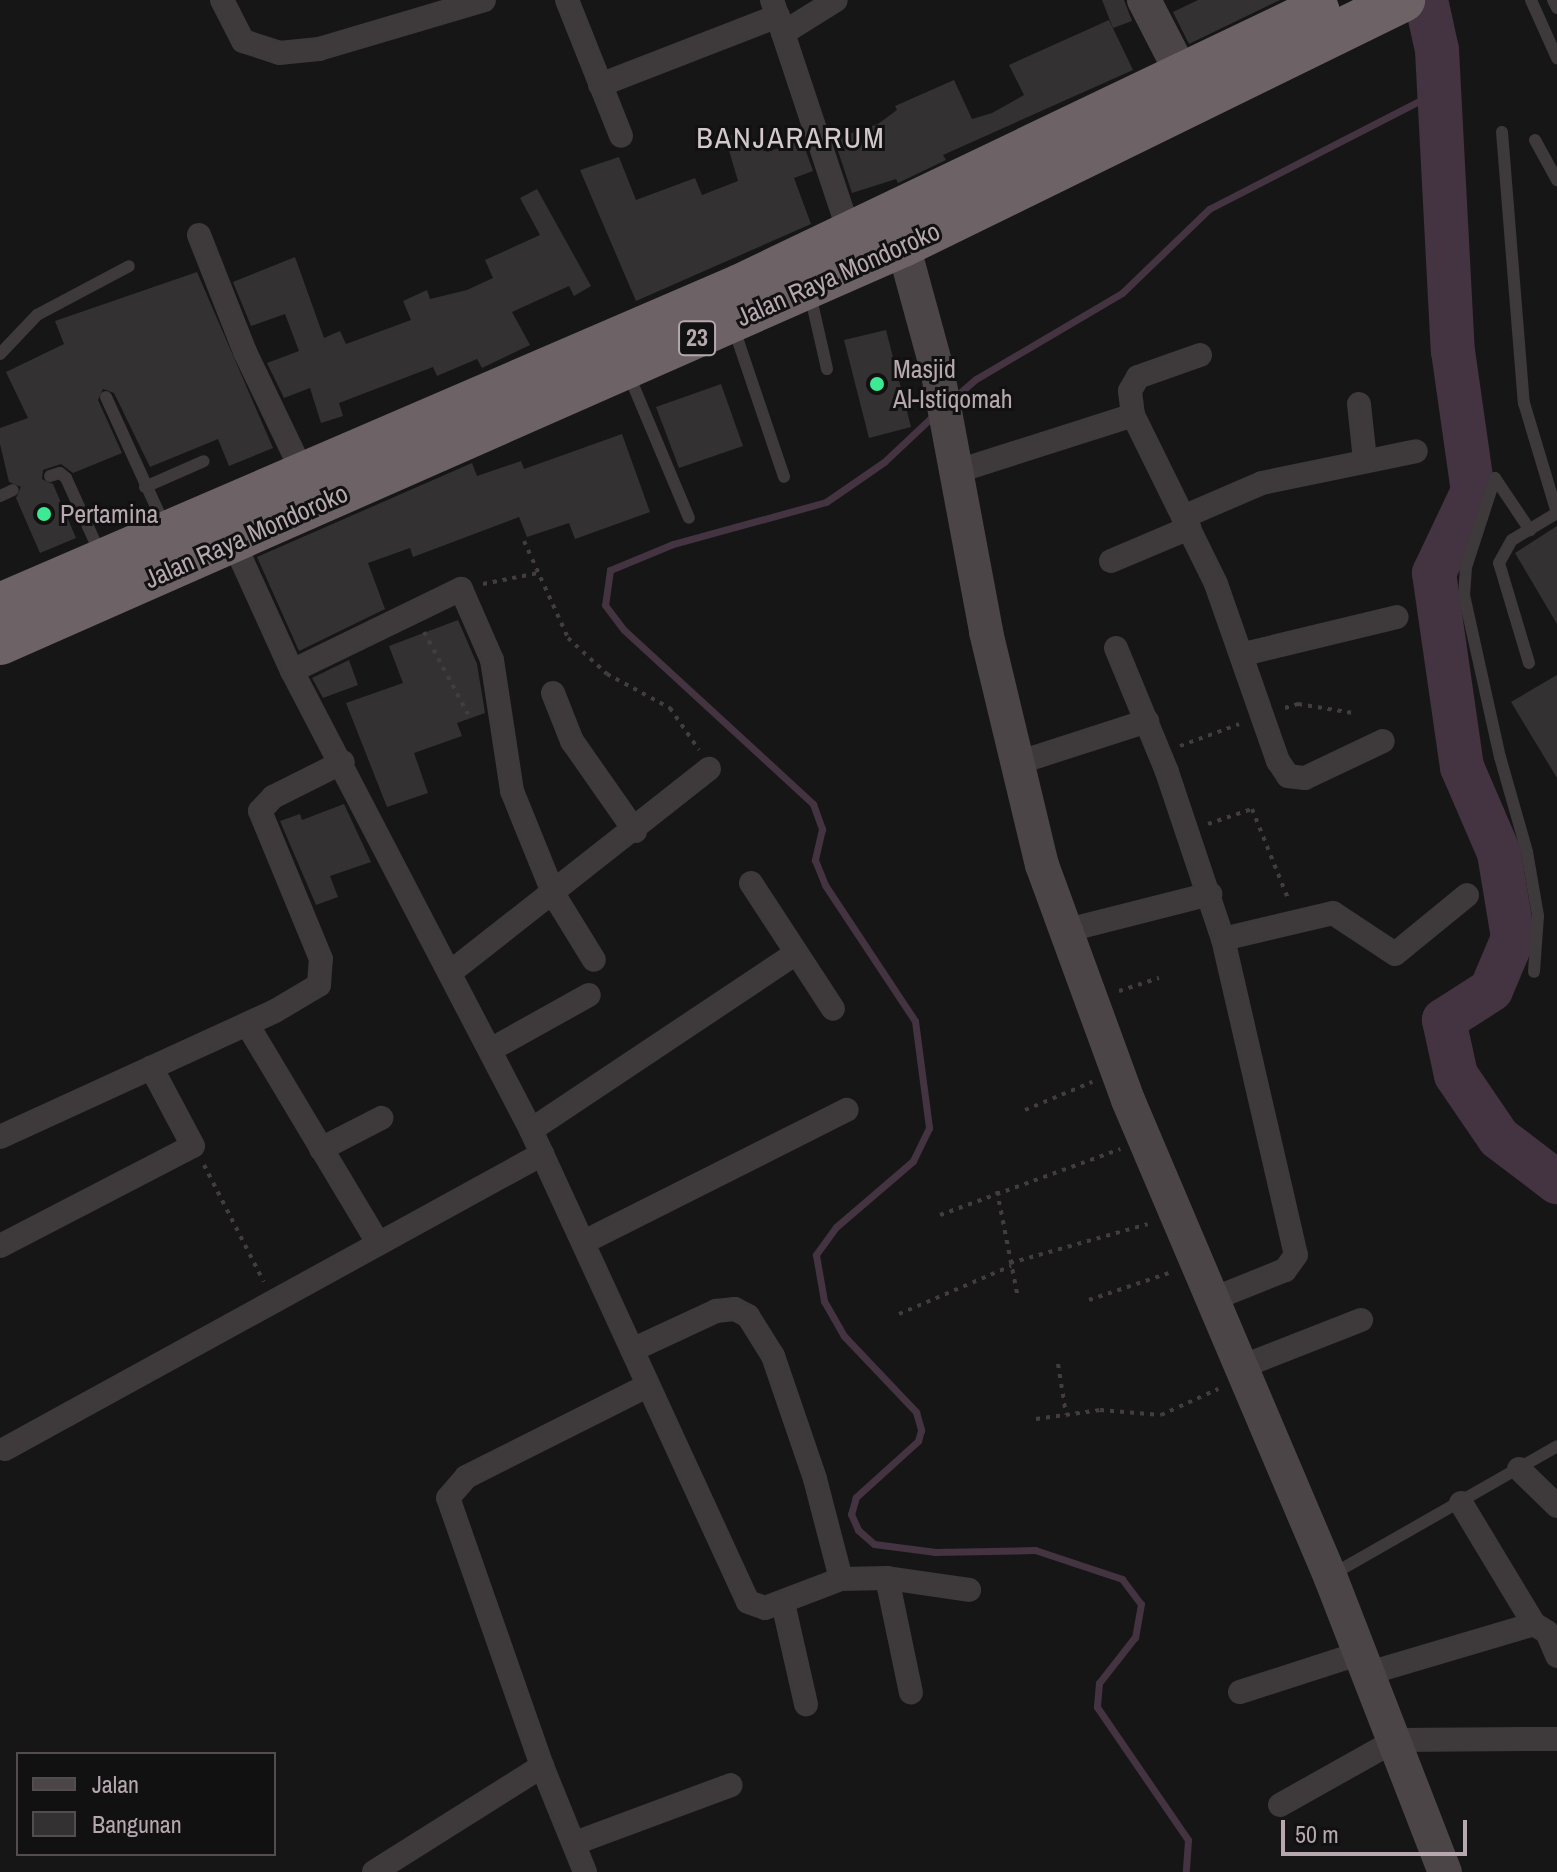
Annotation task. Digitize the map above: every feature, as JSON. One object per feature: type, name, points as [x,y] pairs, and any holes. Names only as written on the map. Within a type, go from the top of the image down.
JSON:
[{"type":"highway","name":"Jalan Raya Mondoroko","points":[[4,616],[159,548],[303,473],[850,234],[1338,0]]},
{"type":"highway","name":"Jalan Raya Mondoroko","points":[[4,616],[93,551],[233,541],[626,370],[903,245],[1393,5]]},
{"type":"street","points":[[222,0],[243,41],[279,53],[319,49],[484,0]]},
{"type":"street","points":[[567,0],[621,136]]},
{"type":"street","points":[[600,85],[778,16],[836,0]]},
{"type":"street","points":[[1144,0],[1182,74]]},
{"type":"street","points":[[778,16],[850,234]]},
{"type":"street","points":[[199,235],[245,352],[303,473]]},
{"type":"street","points":[[903,245],[951,431],[1014,764],[1064,931],[1145,1141],[1330,1576],[1445,1872]]},
{"type":"street","points":[[1200,355],[1138,377],[1130,391],[1133,415],[1186,522],[1244,654],[1278,761],[1288,776],[1305,778],[1383,741]]},
{"type":"street","points":[[1359,404],[1365,460]]},
{"type":"street","points":[[958,471],[1133,415]]},
{"type":"street","points":[[1111,561],[1262,483],[1416,451]]},
{"type":"street","points":[[233,541],[292,671],[452,971],[531,1130],[748,1602],[758,1609],[783,1603],[841,1579],[887,1578],[969,1590]]},
{"type":"street","points":[[292,671],[461,589],[492,660],[512,791],[554,895],[594,960]]},
{"type":"street","points":[[1244,654],[1397,617]]},
{"type":"street","points":[[1116,648],[1147,721],[1210,894],[1296,1255],[1285,1270],[1213,1299]]},
{"type":"street","points":[[553,693],[572,741],[635,831]]},
{"type":"street","points":[[1014,764],[1147,721]]},
{"type":"street","points":[[0,1137],[308,995],[324,974],[260,811],[273,797],[343,762]]},
{"type":"street","points":[[452,971],[554,895],[709,769]]},
{"type":"street","points":[[751,883],[833,1009]]},
{"type":"street","points":[[1064,931],[1210,894]]},
{"type":"street","points":[[1223,939],[1296,918],[1333,913],[1395,954],[1467,895]]},
{"type":"street","points":[[531,1130],[795,954]]},
{"type":"street","points":[[490,1050],[589,995]]},
{"type":"street","points":[[247,1024],[377,1241]]},
{"type":"street","points":[[0,1246],[193,1146],[151,1067]]},
{"type":"street","points":[[584,1242],[847,1110]]},
{"type":"street","points":[[321,1149],[381,1118]]},
{"type":"street","points":[[5,1449],[377,1241],[542,1154]]},
{"type":"street","points":[[632,1350],[716,1311],[735,1309],[748,1316],[773,1356],[815,1479],[841,1579]]},
{"type":"street","points":[[1243,1372],[1361,1320]]},
{"type":"street","points":[[585,1872],[542,1766],[448,1498],[466,1477],[647,1386]]},
{"type":"street","points":[[1519,1469],[1557,1506]]},
{"type":"street","points":[[1461,1503],[1534,1624],[1547,1632],[1557,1656]]},
{"type":"street","points":[[887,1578],[911,1693]]},
{"type":"street","points":[[783,1603],[806,1704]]},
{"type":"street","points":[[1240,1692],[1534,1624]]},
{"type":"street","points":[[1280,1805],[1396,1740],[1557,1739]]},
{"type":"street","points":[[374,1872],[542,1766]]},
{"type":"street","points":[[575,1843],[731,1785]]},
{"type":"lane","points":[[1531,0],[1552,36],[1557,58]]},
{"type":"lane","points":[[1553,0],[1557,8]]},
{"type":"lane","points":[[1502,132],[1524,403],[1557,513],[1503,550],[1499,571],[1529,663]]},
{"type":"lane","points":[[1535,140],[1557,180]]},
{"type":"lane","points":[[0,354],[37,315],[129,266]]},
{"type":"lane","points":[[809,287],[827,369]]},
{"type":"lane","points":[[732,322],[784,477]]},
{"type":"lane","points":[[626,370],[689,518]]},
{"type":"lane","points":[[106,397],[145,487],[159,548]]},
{"type":"lane","points":[[145,487],[204,461]]},
{"type":"lane","points":[[50,476],[60,473],[66,478],[93,551]]},
{"type":"lane","points":[[1530,530],[1495,478],[1463,581],[1474,650],[1527,852],[1538,916],[1534,972]]},
{"type":"lane","points":[[0,496],[13,490]]},
{"type":"lane","points":[[1330,1576],[1557,1446]]},
{"type":"path","points":[[524,541],[568,638],[607,674],[670,708],[709,769]]},
{"type":"path","points":[[461,589],[538,573]]},
{"type":"path","points":[[415,612],[468,714]]},
{"type":"path","points":[[1189,831],[1252,809],[1296,918]]},
{"type":"path","points":[[1090,1001],[1159,978]]},
{"type":"path","points":[[1025,1110],[1117,1072]]},
{"type":"path","points":[[940,1215],[997,1191],[1145,1141]]},
{"type":"path","points":[[193,1146],[273,1301]]},
{"type":"path","points":[[997,1191],[1018,1298]]},
{"type":"path","points":[[899,1314],[1011,1264],[1177,1216]]},
{"type":"path","points":[[1089,1300],[1197,1263]]},
{"type":"path","points":[[1058,1364],[1066,1414]]},
{"type":"path","points":[[1036,1419],[1133,1410],[1161,1415],[1243,1372]]},
{"type":"building","points":[[1102,0],[1124,0],[1132,21],[1113,28]]},
{"type":"building","points":[[1198,0],[1280,0],[1189,44],[1173,12]]},
{"type":"building","points":[[1109,20],[1133,70],[943,155],[946,160],[898,183],[896,179],[852,193],[834,139],[878,124],[897,110],[895,106],[954,80],[972,119],[992,113],[1024,95],[1009,65]]},
{"type":"building","points":[[746,131],[750,142],[762,138],[767,152],[802,140],[813,171],[794,178],[811,224],[636,301],[580,170],[619,157],[636,200],[695,178],[702,195],[738,181],[725,137]]},
{"type":"building","points":[[537,189],[591,286],[574,296],[569,286],[512,312],[530,345],[482,368],[477,359],[437,376],[433,367],[339,403],[343,416],[321,423],[310,388],[284,398],[267,363],[299,351],[285,314],[251,326],[233,282],[295,257],[324,338],[340,331],[346,344],[411,320],[403,301],[427,290],[430,299],[467,290],[493,278],[485,260],[540,235],[520,198]]},
{"type":"building","points":[[197,272],[273,448],[229,466],[218,439],[150,467],[114,393],[103,389],[98,400],[122,453],[73,473],[61,464],[43,470],[42,479],[53,484],[76,538],[40,553],[16,498],[21,487],[9,482],[0,444],[0,428],[28,418],[6,372],[64,344],[55,321]]},
{"type":"building","name":"Masjid Al-Istiqomah","points":[[886,330],[911,427],[869,438],[844,340]]},
{"type":"building","points":[[721,384],[743,446],[679,468],[656,407]]},
{"type":"building","points":[[622,434],[650,512],[575,539],[569,523],[527,537],[519,517],[413,557],[410,548],[368,563],[385,609],[299,651],[257,557],[472,463],[477,476],[521,461],[524,469]]},
{"type":"building","points":[[1557,526],[1557,624],[1515,553]]},
{"type":"building","points":[[458,620],[477,664],[485,713],[457,723],[462,736],[414,753],[428,793],[387,807],[346,703],[403,683],[389,646]]},
{"type":"building","points":[[349,660],[358,685],[323,698],[312,678]]},
{"type":"building","points":[[1557,675],[1557,778],[1511,702]]},
{"type":"building","points":[[344,804],[371,862],[330,876],[338,897],[316,905],[280,821],[300,814],[302,820]]},
{"type":"waterway","points":[[1426,0],[1437,50],[1453,351],[1473,491],[1434,573],[1462,767],[1499,853],[1513,938],[1491,990],[1444,1020],[1456,1075],[1499,1138],[1557,1182]]},
{"type":"waterway","points":[[954,398],[976,379],[1122,293],[1209,209],[1439,91]]},
{"type":"waterway","points":[[935,414],[884,462],[826,502],[673,544],[610,570],[605,605],[624,630],[813,804],[822,829],[815,860],[825,885],[915,1021],[929,1128],[913,1161],[836,1227],[816,1255],[824,1301],[844,1336],[916,1412],[921,1430],[918,1441],[856,1497],[851,1514],[858,1530],[874,1544],[935,1552],[1035,1550],[1122,1579],[1141,1604],[1135,1637],[1099,1683],[1097,1707],[1188,1840],[1186,1872]]},
{"type":"place","name":"Masjid Al-Istiqomah","points":[[877,384]]},
{"type":"place","name":"Pertamina","points":[[44,514]]},
{"type":"district","name":"BANJARARUM","points":[[791,137]]}]
